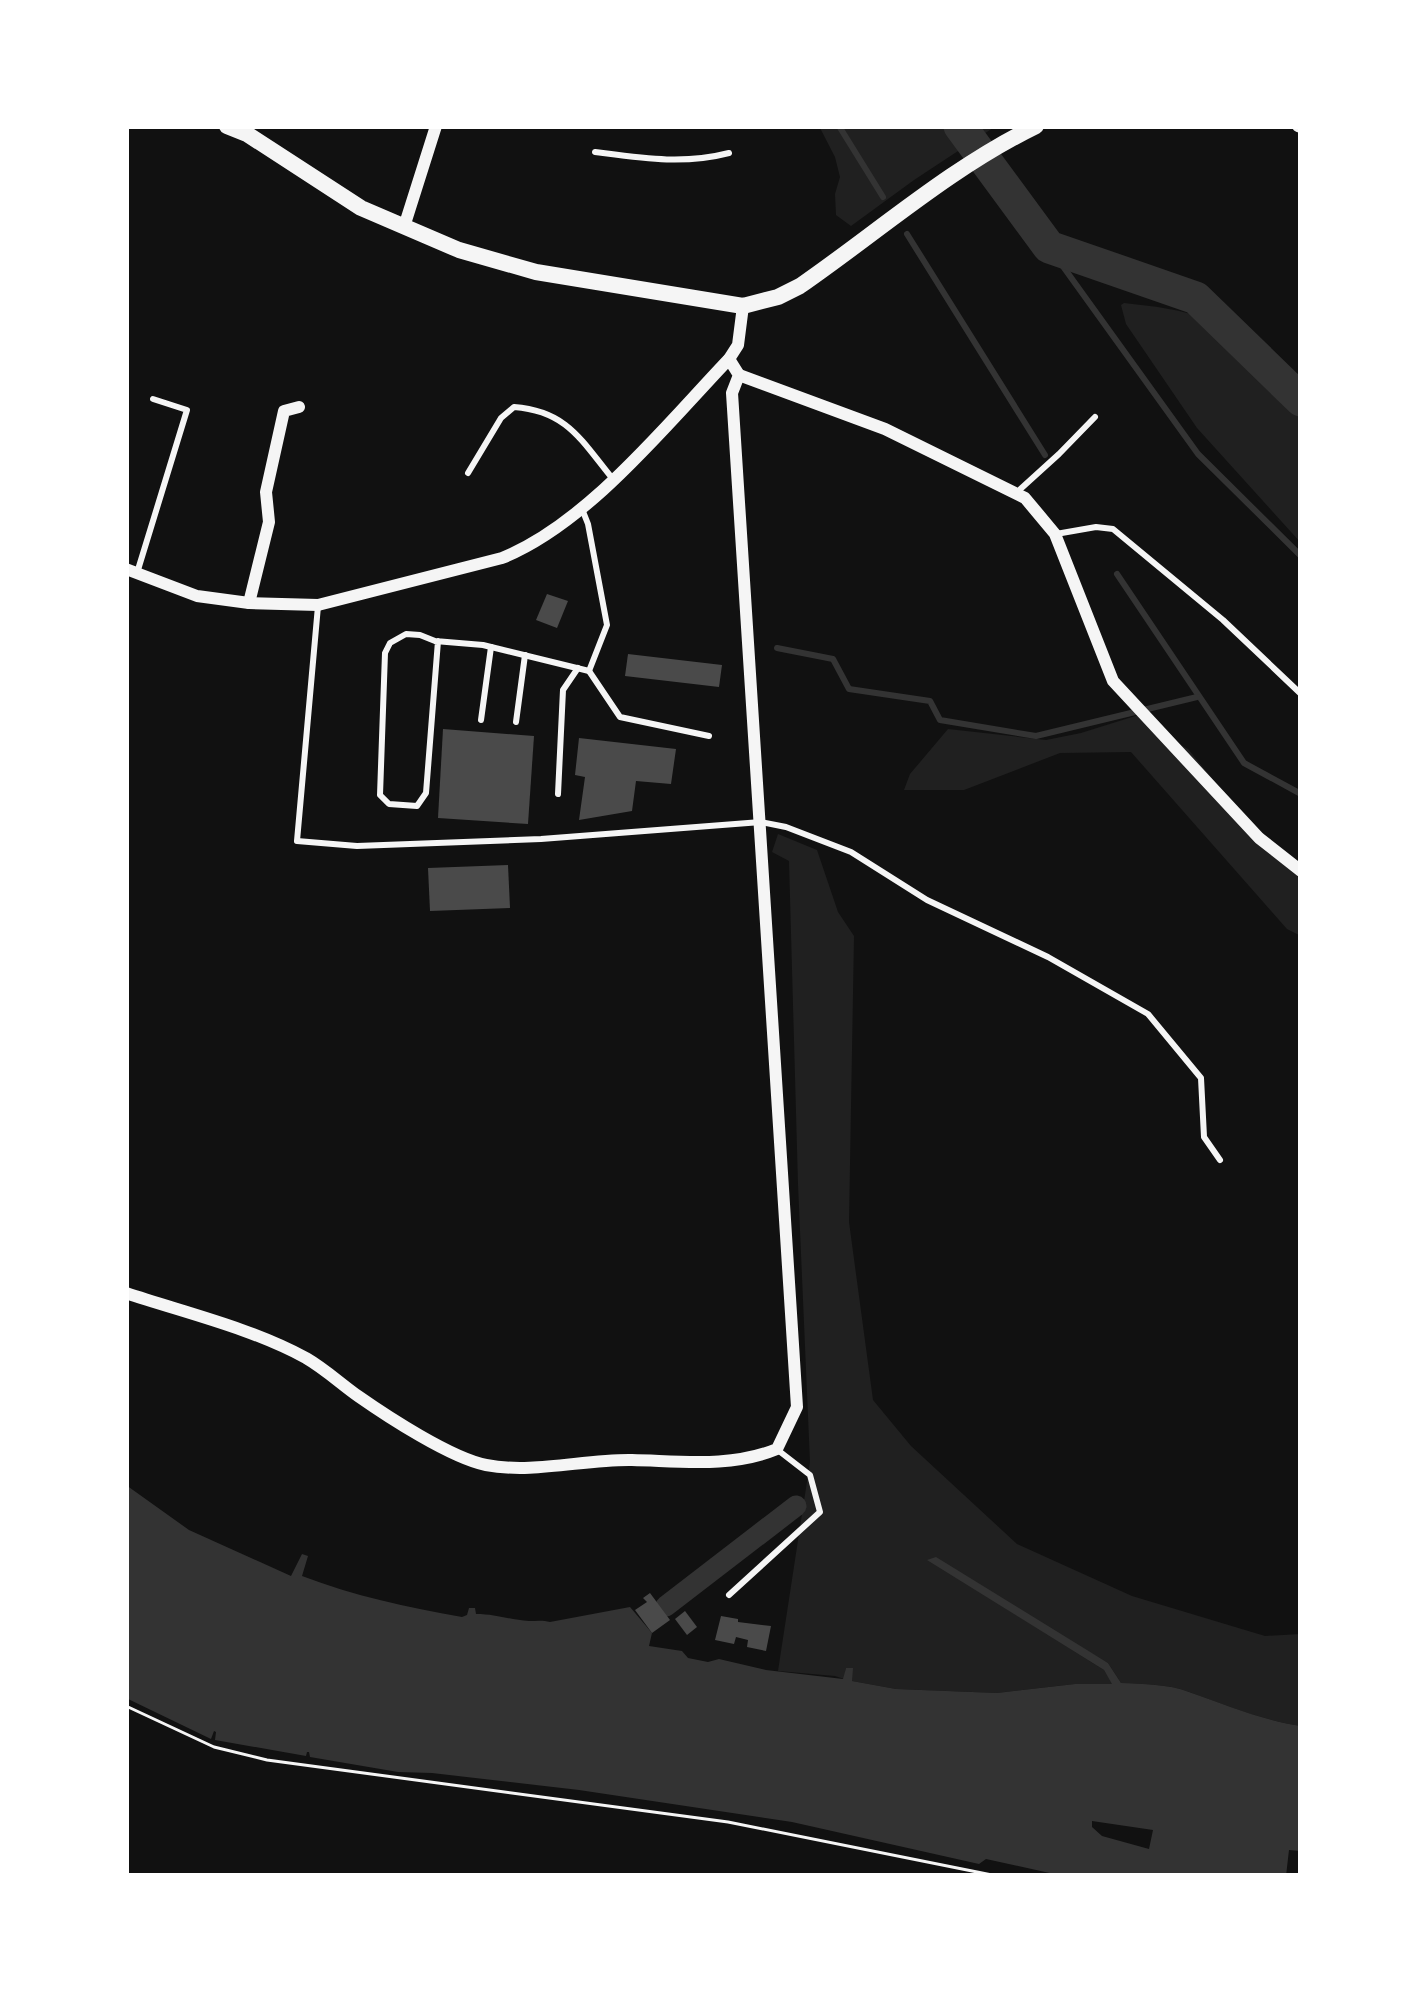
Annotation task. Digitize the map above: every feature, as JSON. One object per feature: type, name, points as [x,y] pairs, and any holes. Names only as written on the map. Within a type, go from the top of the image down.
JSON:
[{"type":"main road","points":[[227,126],[264,144],[361,208],[459,250],[536,272],[743,306],[800,286],[950,176],[1036,126]]},
{"type":"street","points":[[404,227],[436,126]]},
{"type":"street","points":[[131,571],[197,596],[318,604],[531,547],[614,480],[729,359],[738,345],[743,306]]},
{"type":"street","points":[[729,359],[740,375],[884,430],[1025,498],[1054,534],[1113,681],[1259,838],[1301,871]]},
{"type":"street","points":[[126,1293],[266,1338],[311,1361],[362,1399],[458,1456],[488,1465],[719,1462],[776,1449],[797,1407],[732,393],[740,375]]},
{"type":"street","points":[[249,603],[269,522],[266,492],[284,411],[299,407]]},
{"type":"lane","points":[[595,152],[663,161],[729,153]]},
{"type":"lane","points":[[131,571],[187,410],[153,399]]},
{"type":"lane","points":[[467,473],[501,418],[514,407],[562,420],[614,480]]},
{"type":"lane","points":[[1016,493],[1095,416]]},
{"type":"lane","points":[[581,507],[607,625],[589,670]]},
{"type":"lane","points":[[1054,534],[1096,526],[1113,529],[1301,694]]},
{"type":"lane","points":[[318,604],[297,841],[357,846],[541,839],[761,822],[786,827],[851,852],[927,900],[1048,957],[1148,1014],[1202,1078],[1204,1137],[1220,1160]]},
{"type":"lane","points":[[438,641],[426,793],[417,806],[389,804],[380,795],[385,653],[390,643],[406,634],[491,646],[589,670],[620,717],[709,736]]},
{"type":"lane","points":[[481,720],[491,646]]},
{"type":"lane","points":[[516,722],[525,655]]},
{"type":"lane","points":[[558,794],[563,690],[578,668]]},
{"type":"lane","points":[[729,1595],[820,1512],[810,1475],[776,1449]]},
{"type":"path","points":[[126,1706],[214,1747],[267,1760],[728,1822],[998,1876]]},
{"type":"shaded area","points":[[819,126],[996,126],[851,226],[836,215],[840,177]]},
{"type":"shaded area","points":[[1124,303],[1189,314],[1223,328],[1259,359],[1301,407],[1301,543],[1197,428],[1126,324]]},
{"type":"shaded area","points":[[1145,713],[1159,733],[1188,749],[1249,824],[1301,871],[1301,936],[1287,929],[1131,752],[1060,753],[964,790],[904,790],[910,774],[948,729],[1046,740]]},
{"type":"shaded area","points":[[778,834],[817,850],[838,912],[854,936],[849,1222],[873,1400],[911,1446],[1017,1544],[1132,1596],[1265,1636],[1301,1634],[1301,1726],[1173,1687],[1121,1683],[1108,1663],[929,1560],[1104,1670],[1113,1684],[997,1693],[896,1689],[852,1681],[846,1668],[844,1679],[778,1671],[810,1462],[789,861],[772,852]]},
{"type":"shaded area","points":[[126,1485],[189,1530],[291,1576],[302,1554],[308,1556],[302,1576],[421,1609],[462,1617],[475,1608],[476,1614],[550,1622],[630,1607],[652,1633],[649,1646],[682,1651],[688,1658],[708,1662],[719,1659],[843,1679],[846,1668],[853,1668],[852,1681],[896,1689],[997,1693],[1112,1684],[1104,1670],[927,1560],[936,1557],[1108,1663],[1121,1683],[1173,1687],[1301,1726],[1301,1851],[1289,1850],[1286,1876],[1063,1876],[986,1859],[979,1864],[792,1822],[579,1790],[398,1772],[310,1757],[309,1752],[306,1756],[215,1740],[214,1731],[211,1739],[126,1698]],"holes":[[[1092,1821],[1153,1830],[1149,1849],[1102,1836]]]},
{"type":"building","points":[[547,594],[568,601],[557,628],[536,620]]},
{"type":"building","points":[[628,654],[722,665],[719,687],[625,676]]},
{"type":"building","points":[[443,729],[534,736],[528,824],[438,818]]},
{"type":"building","points":[[579,738],[676,749],[671,784],[636,781],[632,811],[579,820],[585,777],[575,775]]},
{"type":"building","points":[[508,865],[510,908],[430,911],[428,868]]},
{"type":"building","points":[[650,1593],[670,1620],[652,1633],[635,1610],[647,1602],[643,1598]]},
{"type":"building","points":[[685,1611],[697,1627],[687,1635],[675,1619]]},
{"type":"building","points":[[721,1616],[771,1626],[766,1651],[747,1647],[748,1640],[736,1637],[734,1644],[715,1640]]},
{"type":"waterway","points":[[839,126],[883,197]]},
{"type":"waterway","points":[[960,126],[1049,247],[1196,298],[1301,400]]},
{"type":"waterway","points":[[907,234],[1045,455]]},
{"type":"waterway","points":[[1049,247],[1198,454],[1301,556]]},
{"type":"waterway","points":[[1117,574],[1244,763],[1301,794]]},
{"type":"waterway","points":[[777,648],[833,659],[849,689],[930,701],[940,720],[1036,736],[1197,697]]},
{"type":"waterway","points":[[666,1606],[796,1506]]}]
